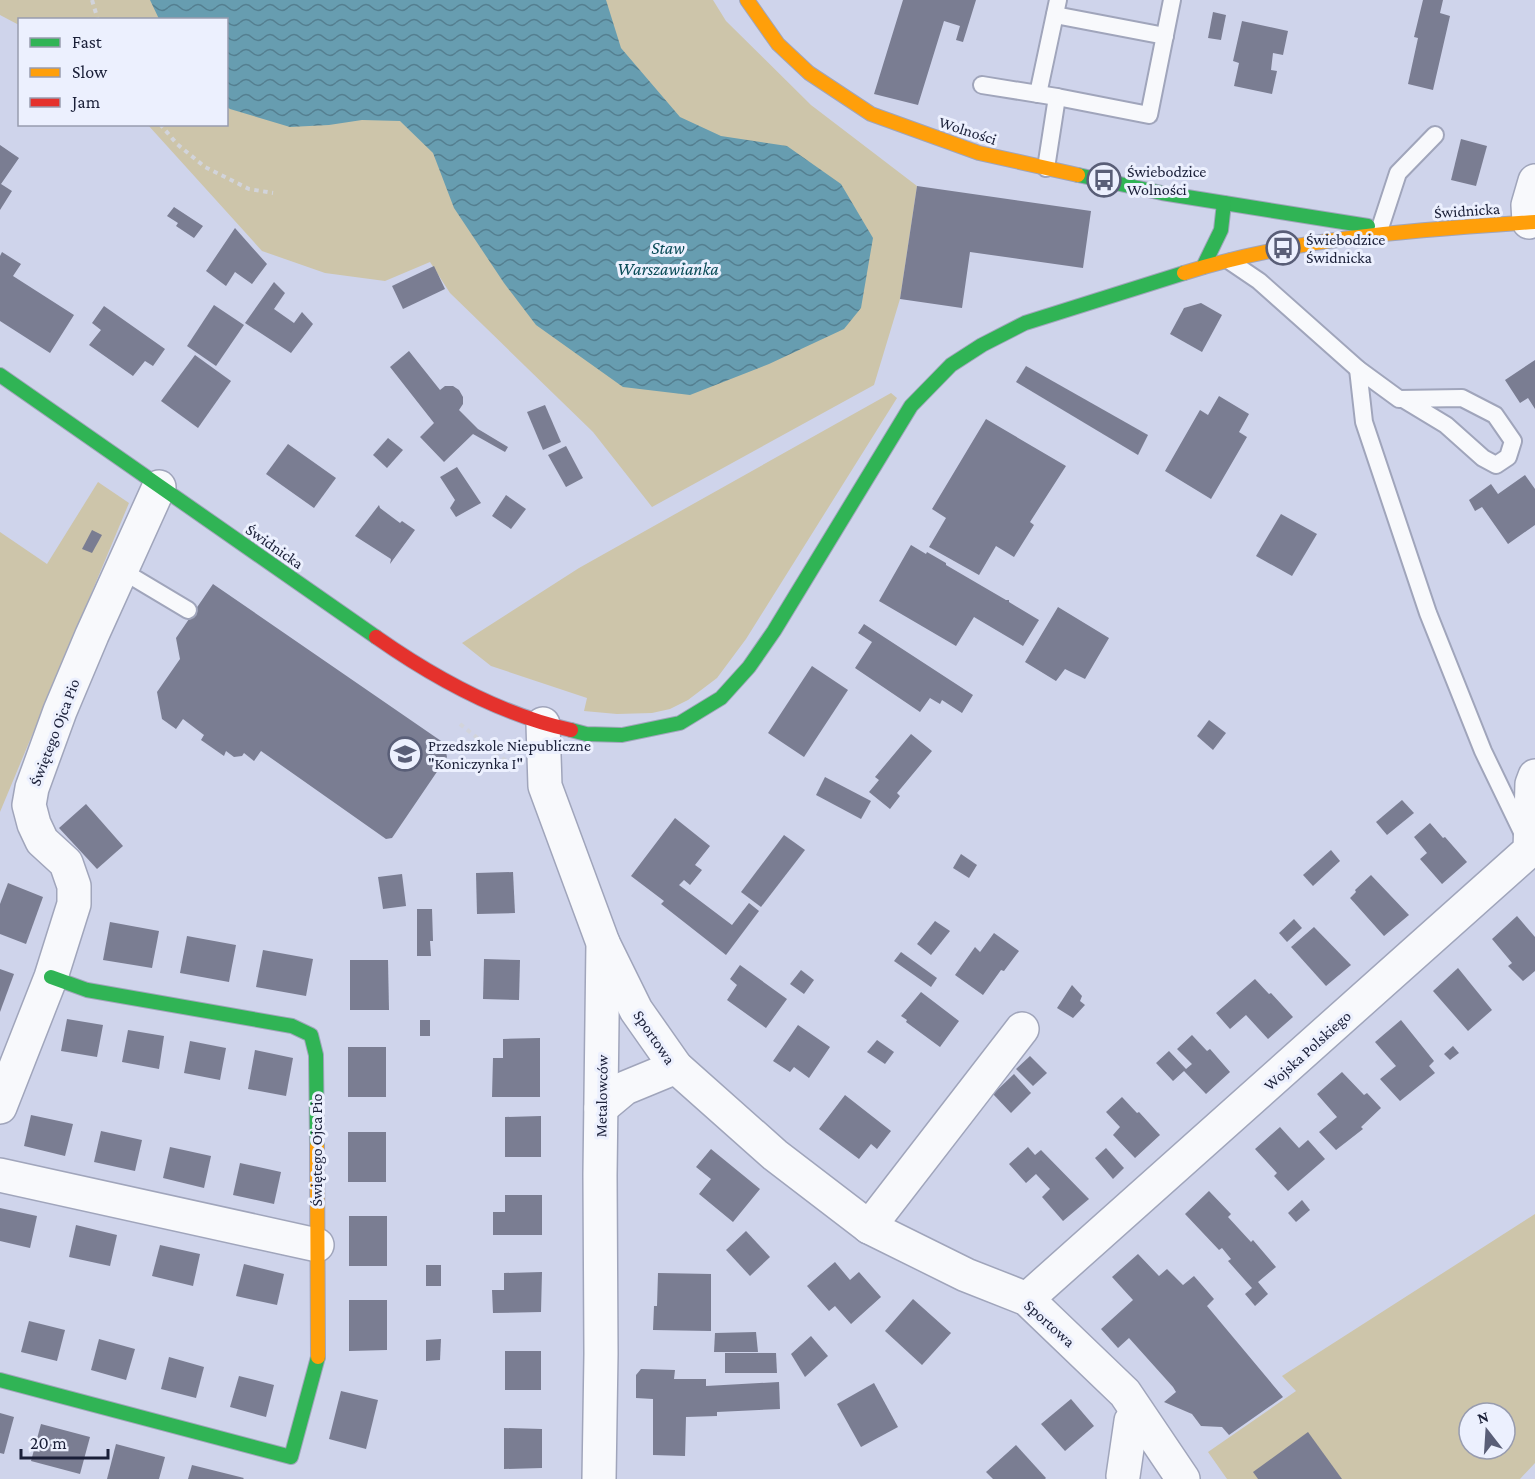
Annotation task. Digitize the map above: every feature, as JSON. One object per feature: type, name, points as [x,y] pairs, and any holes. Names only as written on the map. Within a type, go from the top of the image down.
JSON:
[{"type":"street","name":"Wolności","points":[[747,0],[778,44],[808,73],[871,114],[979,153],[1152,191],[1402,231]]},
{"type":"street","points":[[1532,222],[1528,205],[1535,181]]},
{"type":"street","points":[[1203,267],[1221,230],[1224,202]]},
{"type":"street","name":"Świdnicka","points":[[1402,231],[1532,222]]},
{"type":"street","points":[[1203,267],[1282,248],[1402,231]]},
{"type":"street","name":"Świdnicka","points":[[0,375],[406,658],[493,704],[543,724],[586,734],[622,735],[681,723],[721,698],[749,667],[774,631],[911,406],[951,365],[982,345],[1025,323],[1203,267]]},
{"type":"street","name":"Świętego Ojca Pio","points":[[0,1107],[51,977],[74,904],[74,886],[66,863],[42,841],[34,824],[28,805],[32,788],[60,711],[159,487]]},
{"type":"street","name":"Metalowców","points":[[543,724],[545,786],[603,943],[602,1354],[599,1479]]},
{"type":"street","points":[[1530,850],[1532,784],[1535,776]]},
{"type":"street","name":"Wojska Polskiego","points":[[1028,1299],[1530,850]]},
{"type":"street","name":"Sportowa","points":[[603,943],[636,1010],[675,1067],[775,1155],[869,1227],[966,1275],[1028,1299],[1125,1394],[1180,1475]]},
{"type":"street","name":"Świętego Ojca Pio","points":[[0,1380],[291,1457],[318,1356],[316,1055],[311,1035],[292,1026],[87,990],[51,977]]},
{"type":"street","points":[[869,1227],[1022,1029]]},
{"type":"street","points":[[601,1108],[625,1089],[675,1067]]},
{"type":"street","points":[[0,1175],[317,1245]]},
{"type":"street","points":[[1138,1414],[1131,1421],[1121,1477],[1180,1475]]},
{"type":"lane","points":[[982,85],[1149,114],[1172,0]]},
{"type":"lane","points":[[1038,94],[1056,7],[1165,36]]},
{"type":"lane","points":[[1046,168],[1057,97]]},
{"type":"lane","points":[[1380,228],[1398,173],[1435,135]]},
{"type":"lane","points":[[1231,262],[1258,281],[1358,369],[1399,399],[1462,398],[1495,416],[1513,441],[1508,457],[1496,465],[1483,458],[1446,425],[1403,399]]},
{"type":"lane","points":[[1358,369],[1364,422],[1428,613],[1483,751],[1530,850]]},
{"type":"lane","points":[[121,570],[188,610]]},
{"type":"path","points":[[92,0],[97,18]]},
{"type":"path","points":[[162,126],[177,144],[205,167],[249,189],[273,193]]},
{"type":"path","points":[[457,722],[507,761],[518,778]]},
{"type":"shaded area","points":[[0,0],[713,0],[726,21],[811,105],[917,186],[900,299],[874,385],[652,507],[593,432],[450,293],[430,262],[385,281],[325,273],[262,251],[149,126],[228,126],[228,18],[18,18],[18,24],[0,15]]},
{"type":"shaded area","points":[[891,393],[897,398],[746,639],[717,678],[688,700],[670,709],[652,713],[617,714],[584,711],[587,698],[491,666],[462,643],[579,568]]},
{"type":"shaded area","points":[[98,482],[129,503],[0,812],[0,532],[47,564]]},
{"type":"shaded area","points":[[1535,1214],[1535,1463],[1520,1479],[1227,1479],[1208,1452],[1296,1391],[1282,1376]]},
{"type":"water","name":"Staw Warszawianka","points":[[150,0],[606,0],[621,48],[680,117],[721,136],[787,146],[841,184],[873,238],[861,308],[844,329],[769,364],[690,395],[623,387],[536,325],[504,283],[454,208],[433,153],[400,121],[362,120],[290,127],[230,109],[228,108],[228,18],[159,18]]},
{"type":"building","points":[[903,0],[976,0],[963,42],[956,40],[960,26],[944,21],[918,105],[874,94]]},
{"type":"building","points":[[1423,0],[1443,0],[1440,13],[1450,16],[1433,90],[1408,84],[1418,38],[1414,37]]},
{"type":"building","points":[[1213,12],[1226,15],[1221,40],[1208,38]]},
{"type":"building","points":[[1242,21],[1288,31],[1283,55],[1273,53],[1271,70],[1277,71],[1272,94],[1234,86],[1239,63],[1233,61]]},
{"type":"building","points":[[1461,139],[1487,146],[1476,186],[1451,180]]},
{"type":"building","points":[[0,145],[19,158],[1,184],[12,191],[0,210]]},
{"type":"building","points":[[917,186],[1091,211],[1083,268],[970,252],[962,308],[900,299]]},
{"type":"building","points":[[174,207],[203,226],[194,238],[176,226],[178,223],[167,216]]},
{"type":"building","points":[[235,228],[267,264],[252,284],[235,272],[226,286],[206,271]]},
{"type":"building","points":[[2,252],[21,264],[13,276],[74,315],[50,353],[0,321],[0,256]]},
{"type":"building","points":[[434,266],[445,289],[403,309],[392,286]]},
{"type":"building","points":[[274,282],[285,293],[274,309],[294,323],[302,312],[313,324],[291,353],[245,323]]},
{"type":"building","points":[[1201,303],[1222,315],[1202,352],[1170,334],[1184,308]]},
{"type":"building","points":[[214,305],[244,325],[216,366],[187,346]]},
{"type":"building","points":[[104,306],[165,349],[153,366],[145,361],[133,376],[89,345],[101,330],[92,323]]},
{"type":"building","points":[[409,351],[440,390],[445,386],[453,386],[459,390],[463,397],[463,404],[459,410],[478,429],[508,447],[505,452],[473,434],[444,462],[420,437],[434,423],[390,367]]},
{"type":"building","points":[[195,355],[231,381],[198,428],[161,401]]},
{"type":"building","points":[[1535,360],[1535,409],[1528,398],[1520,403],[1505,380]]},
{"type":"building","points":[[1026,366],[1148,435],[1138,455],[1016,382]]},
{"type":"building","points":[[1219,396],[1249,414],[1239,432],[1247,437],[1211,499],[1165,471],[1200,410],[1208,415]]},
{"type":"building","points":[[545,405],[561,442],[543,450],[527,412]]},
{"type":"building","points":[[986,419],[1066,466],[1030,522],[1034,525],[1014,557],[996,546],[979,575],[929,547],[946,518],[932,509]]},
{"type":"building","points":[[388,438],[403,450],[387,468],[373,455]]},
{"type":"building","points":[[288,444],[336,478],[314,508],[266,474]]},
{"type":"building","points":[[566,446],[583,478],[566,487],[548,455]]},
{"type":"building","points":[[457,467],[481,503],[456,517],[450,508],[455,500],[440,477]]},
{"type":"building","points":[[1525,475],[1535,489],[1535,525],[1508,544],[1482,507],[1475,511],[1469,500],[1491,484],[1498,494]]},
{"type":"building","points":[[506,495],[526,509],[511,529],[492,516]]},
{"type":"building","points":[[379,505],[400,523],[402,521],[415,530],[390,564],[391,559],[355,536]]},
{"type":"building","points":[[1281,514],[1317,534],[1292,576],[1256,556]]},
{"type":"building","points":[[92,530],[102,535],[92,553],[82,549]]},
{"type":"building","points":[[911,545],[946,563],[1039,620],[1023,646],[974,617],[956,646],[879,601]]},
{"type":"building","points":[[213,584],[444,743],[447,757],[392,838],[386,839],[261,751],[254,761],[244,753],[242,756],[234,757],[226,751],[224,756],[201,740],[204,735],[183,719],[176,729],[162,719],[157,692],[180,659],[176,638]]},
{"type":"building","points":[[1058,607],[1109,638],[1085,679],[1065,669],[1056,681],[1025,662]]},
{"type":"building","points":[[864,624],[973,695],[962,713],[942,700],[940,704],[930,698],[920,712],[855,668],[872,642],[858,633]]},
{"type":"building","points":[[812,666],[848,690],[804,757],[768,733]]},
{"type":"building","points":[[1209,720],[1226,733],[1213,750],[1197,736]]},
{"type":"building","points":[[911,734],[932,751],[897,793],[900,796],[890,809],[869,792],[879,780],[875,777]]},
{"type":"building","points":[[825,777],[871,801],[861,819],[816,795]]},
{"type":"building","points":[[1402,800],[1414,813],[1387,835],[1376,822]]},
{"type":"building","points":[[86,804],[123,846],[97,869],[59,828]]},
{"type":"building","points":[[675,818],[710,846],[695,865],[702,870],[690,885],[684,880],[679,885],[732,925],[749,903],[759,911],[726,955],[661,904],[664,901],[631,876]]},
{"type":"building","points":[[1430,823],[1467,862],[1442,884],[1420,859],[1427,853],[1414,837]]},
{"type":"building","points":[[784,835],[805,850],[761,907],[741,892]]},
{"type":"building","points":[[1331,850],[1340,861],[1313,886],[1303,875]]},
{"type":"building","points":[[961,854],[977,865],[969,878],[953,868]]},
{"type":"building","points":[[513,872],[515,913],[477,914],[476,873]]},
{"type":"building","points":[[402,874],[406,906],[383,909],[378,877]]},
{"type":"building","points":[[1371,875],[1409,915],[1384,936],[1350,898]]},
{"type":"building","points":[[8,883],[43,897],[26,944],[0,934],[0,904]]},
{"type":"building","points":[[417,909],[432,909],[431,956],[417,956]]},
{"type":"building","points":[[1517,916],[1535,937],[1535,971],[1523,981],[1508,966],[1512,963],[1492,939]]},
{"type":"building","points":[[1294,919],[1302,928],[1287,942],[1279,933]]},
{"type":"building","points":[[935,921],[950,931],[931,955],[917,944]]},
{"type":"building","points":[[110,922],[159,931],[152,968],[103,960]]},
{"type":"building","points":[[1314,927],[1351,965],[1326,986],[1291,947]]},
{"type":"building","points":[[994,933],[1019,951],[1004,971],[1001,970],[983,995],[955,975],[975,947],[980,952]]},
{"type":"building","points":[[187,936],[236,945],[229,982],[180,973]]},
{"type":"building","points":[[263,950],[313,959],[306,996],[256,987]]},
{"type":"building","points":[[901,952],[937,978],[931,987],[894,961]]},
{"type":"building","points":[[484,959],[520,960],[519,1000],[483,999]]},
{"type":"building","points":[[350,960],[388,960],[389,1010],[350,1010]]},
{"type":"building","points":[[740,965],[787,999],[766,1028],[727,1000],[737,985],[730,979]]},
{"type":"building","points":[[1458,968],[1492,1010],[1468,1031],[1433,991]]},
{"type":"building","points":[[0,969],[14,974],[0,1012]]},
{"type":"building","points":[[801,970],[814,980],[804,994],[790,984]]},
{"type":"building","points":[[1255,979],[1293,1017],[1268,1039],[1246,1015],[1230,1029],[1216,1013]]},
{"type":"building","points":[[1072,985],[1082,996],[1080,1001],[1085,1005],[1073,1018],[1057,1008]]},
{"type":"building","points":[[921,992],[959,1021],[940,1047],[901,1016]]},
{"type":"building","points":[[67,1019],[103,1025],[97,1057],[61,1051]]},
{"type":"building","points":[[420,1020],[430,1020],[430,1036],[420,1036]]},
{"type":"building","points":[[1401,1020],[1434,1061],[1429,1066],[1435,1073],[1400,1101],[1380,1079],[1396,1066],[1375,1042]]},
{"type":"building","points":[[798,1025],[830,1047],[809,1078],[794,1067],[790,1072],[773,1061]]},
{"type":"building","points":[[128,1030],[164,1036],[159,1069],[122,1062]]},
{"type":"building","points":[[1192,1035],[1207,1051],[1210,1049],[1230,1072],[1206,1094],[1184,1071],[1173,1081],[1156,1063],[1169,1051],[1186,1069],[1192,1064],[1177,1049]]},
{"type":"building","points":[[540,1038],[540,1097],[492,1097],[493,1058],[503,1058],[503,1039]]},
{"type":"building","points":[[877,1040],[894,1052],[885,1064],[867,1052]]},
{"type":"building","points":[[190,1041],[226,1048],[220,1080],[184,1073]]},
{"type":"building","points":[[1453,1046],[1459,1053],[1450,1060],[1444,1054]]},
{"type":"building","points":[[348,1047],[386,1047],[386,1097],[348,1097]]},
{"type":"building","points":[[255,1050],[293,1058],[286,1096],[248,1089]]},
{"type":"building","points":[[1030,1056],[1047,1073],[1033,1086],[1016,1069]]},
{"type":"building","points":[[1342,1072],[1364,1095],[1367,1093],[1381,1108],[1361,1127],[1363,1129],[1336,1150],[1319,1132],[1337,1117],[1317,1094]]},
{"type":"building","points":[[1014,1074],[1031,1093],[1011,1113],[993,1094]]},
{"type":"building","points":[[845,1095],[891,1131],[877,1149],[871,1144],[859,1159],[819,1129]]},
{"type":"building","points":[[1122,1097],[1160,1135],[1135,1158],[1113,1135],[1120,1127],[1106,1112]]},
{"type":"building","points":[[31,1115],[73,1124],[65,1156],[24,1146]]},
{"type":"building","points":[[541,1116],[541,1157],[505,1157],[505,1117]]},
{"type":"building","points":[[1280,1127],[1299,1148],[1308,1140],[1325,1159],[1288,1191],[1274,1176],[1277,1173],[1255,1149]]},
{"type":"building","points":[[101,1131],[142,1140],[135,1171],[94,1162]]},
{"type":"building","points":[[348,1132],[386,1132],[386,1182],[348,1182]]},
{"type":"building","points":[[170,1147],[211,1156],[204,1188],[163,1178]]},
{"type":"building","points":[[1028,1147],[1035,1155],[1041,1150],[1089,1199],[1063,1221],[1042,1197],[1050,1189],[1036,1174],[1026,1183],[1009,1164]]},
{"type":"building","points":[[1106,1148],[1124,1168],[1113,1179],[1095,1158]]},
{"type":"building","points":[[711,1149],[760,1189],[733,1222],[699,1194],[711,1179],[696,1167]]},
{"type":"building","points":[[240,1163],[281,1172],[274,1204],[233,1195]]},
{"type":"building","points":[[1209,1191],[1231,1214],[1228,1217],[1251,1242],[1253,1240],[1276,1267],[1258,1282],[1268,1294],[1255,1306],[1245,1294],[1252,1288],[1228,1261],[1231,1259],[1222,1248],[1219,1250],[1185,1214]]},
{"type":"building","points":[[505,1195],[542,1195],[542,1235],[493,1235],[493,1212],[505,1212]]},
{"type":"building","points":[[1302,1200],[1310,1210],[1296,1222],[1288,1213]]},
{"type":"building","points":[[0,1208],[37,1216],[30,1248],[0,1241]]},
{"type":"building","points":[[349,1216],[387,1216],[387,1266],[349,1266]]},
{"type":"building","points":[[76,1225],[117,1235],[110,1266],[69,1257]]},
{"type":"building","points":[[746,1231],[770,1257],[750,1276],[726,1250]]},
{"type":"building","points":[[160,1245],[200,1254],[193,1286],[152,1276]]},
{"type":"building","points":[[1138,1254],[1159,1276],[1167,1269],[1183,1285],[1194,1276],[1214,1299],[1207,1306],[1283,1397],[1229,1435],[1222,1427],[1201,1426],[1192,1414],[1164,1402],[1176,1392],[1173,1387],[1129,1338],[1118,1348],[1101,1329],[1133,1300],[1112,1277]]},
{"type":"building","points":[[835,1262],[850,1280],[859,1272],[881,1297],[851,1324],[835,1306],[829,1311],[807,1286]]},
{"type":"building","points":[[244,1264],[284,1274],[277,1305],[236,1296]]},
{"type":"building","points":[[426,1265],[441,1265],[441,1286],[426,1286]]},
{"type":"building","points":[[542,1272],[541,1312],[493,1313],[492,1290],[504,1290],[504,1273]]},
{"type":"building","points":[[658,1273],[711,1274],[711,1331],[653,1330],[654,1306],[657,1306]]},
{"type":"building","points":[[913,1299],[951,1333],[922,1365],[885,1331]]},
{"type":"building","points":[[349,1300],[387,1300],[387,1350],[349,1351]]},
{"type":"building","points":[[29,1321],[65,1330],[57,1361],[21,1352]]},
{"type":"building","points":[[756,1332],[758,1352],[714,1352],[715,1333]]},
{"type":"building","points":[[811,1336],[828,1356],[805,1377],[791,1354]]},
{"type":"building","points":[[99,1339],[135,1349],[126,1380],[91,1370]]},
{"type":"building","points":[[441,1339],[440,1360],[426,1361],[426,1340]]},
{"type":"building","points":[[505,1351],[541,1351],[541,1390],[505,1390]]},
{"type":"building","points":[[725,1353],[776,1353],[777,1373],[725,1373]]},
{"type":"building","points":[[169,1357],[204,1367],[196,1398],[161,1389]]},
{"type":"building","points":[[641,1369],[675,1370],[674,1379],[706,1379],[706,1386],[779,1382],[780,1409],[717,1412],[717,1416],[686,1417],[685,1456],[653,1455],[653,1399],[636,1398],[636,1375]]},
{"type":"building","points":[[239,1376],[274,1385],[266,1417],[230,1407]]},
{"type":"building","points":[[874,1383],[898,1427],[861,1447],[837,1404]]},
{"type":"building","points":[[341,1391],[378,1400],[366,1449],[329,1439]]},
{"type":"building","points":[[1071,1399],[1094,1426],[1065,1451],[1041,1424]]},
{"type":"building","points":[[0,1413],[14,1417],[4,1454],[0,1453]]},
{"type":"building","points":[[41,1424],[90,1437],[80,1474],[31,1461]]},
{"type":"building","points":[[504,1428],[542,1429],[542,1468],[504,1469]]},
{"type":"building","points":[[1308,1432],[1342,1479],[1258,1479],[1253,1472]]},
{"type":"building","points":[[116,1444],[165,1457],[159,1479],[107,1479]]},
{"type":"building","points":[[1016,1445],[1045,1479],[993,1479],[986,1472]]},
{"type":"building","points":[[192,1465],[244,1478],[188,1479]]},
{"type":"traffic: fast","points":[[1078,175],[1162,193],[1368,226]]},
{"type":"traffic: fast","points":[[1203,267],[1221,230],[1224,203]]},
{"type":"traffic: fast","points":[[571,730],[586,734],[622,735],[680,723],[721,698],[749,667],[774,631],[911,406],[951,365],[982,345],[1025,323],[1184,273]]},
{"type":"traffic: fast","points":[[0,375],[376,637]]},
{"type":"traffic: fast","points":[[51,977],[87,990],[292,1026],[311,1035],[316,1055],[317,1146]]},
{"type":"traffic: fast","points":[[0,1380],[291,1457],[318,1357]]},
{"type":"traffic: slow","points":[[747,0],[778,44],[809,73],[871,114],[979,153],[1078,175]]},
{"type":"traffic: slow","points":[[1184,273],[1270,251],[1314,243],[1402,232],[1535,222]]},
{"type":"traffic: slow","points":[[317,1146],[318,1357]]},
{"type":"traffic: jam","points":[[376,637],[445,680],[494,705],[571,730]]},
{"type":"place","name":"Świebodzice Wolności","points":[[1104,180]]},
{"type":"place","name":"Świebodzice Świdnicka","points":[[1283,248]]},
{"type":"place","name":"Przedszkole Niepubliczne \"Koniczynka I\"","points":[[405,754]]}]
